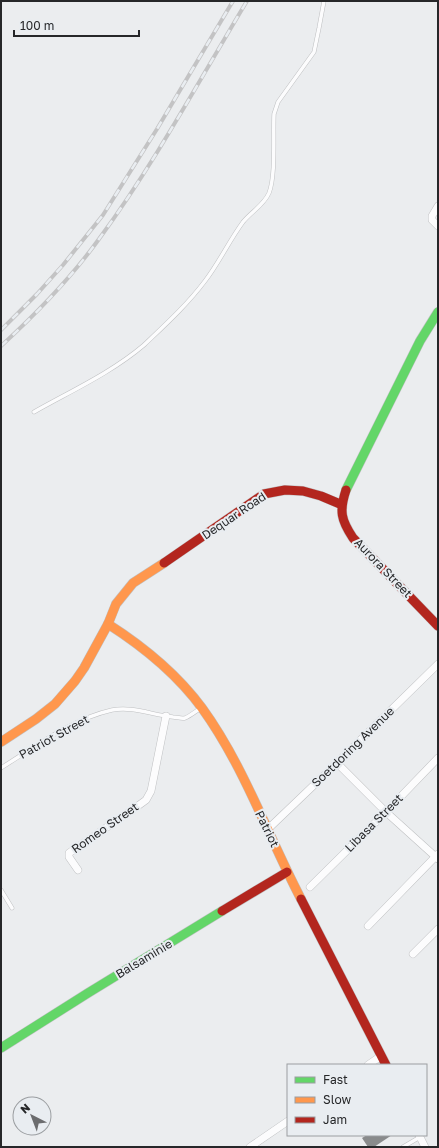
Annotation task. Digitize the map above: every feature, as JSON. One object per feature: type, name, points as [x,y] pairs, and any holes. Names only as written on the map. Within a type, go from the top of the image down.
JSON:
[{"type":"street","points":[[438,206],[432,216],[432,220],[438,226]]},
{"type":"street","points":[[340,504],[420,341],[438,312]]},
{"type":"street","name":"Dequar Road","points":[[1,742],[36,719],[65,693],[84,668],[108,624],[116,604],[134,583],[264,494],[275,490],[300,490],[313,492],[340,504]]},
{"type":"street","name":"Aurora Street","points":[[340,504],[344,525],[353,538],[438,626]]},
{"type":"street","name":"Patriot","points":[[108,624],[135,641],[155,657],[184,686],[202,708],[223,743],[268,829],[287,872],[385,1064]]},
{"type":"street","name":"Soetdoring Avenue","points":[[268,829],[438,664]]},
{"type":"street","name":"Romeo Street","points":[[78,870],[69,856],[69,853],[136,808],[148,797],[151,791],[166,716]]},
{"type":"street","name":"Libasa Street","points":[[310,887],[438,758]]},
{"type":"street","points":[[337,763],[386,812],[437,857],[368,926]]},
{"type":"street","name":"Balsaminie","points":[[1,1048],[88,993],[287,872]]},
{"type":"street","points":[[413,954],[438,929]]},
{"type":"street","points":[[369,1064],[381,1056]]},
{"type":"street","points":[[250,1147],[287,1121]]},
{"type":"street","points":[[419,1136],[425,1147]]},
{"type":"lane","points":[[34,412],[107,371],[133,355],[144,345],[205,282],[240,227],[248,216],[266,198],[269,192],[271,178],[274,114],[276,107],[298,72],[314,52],[324,1]]},
{"type":"lane","name":"Patriot Street","points":[[1,768],[56,734],[96,714],[114,710],[137,709],[166,716],[184,718],[202,708]]},
{"type":"lane","points":[[1,890],[12,908]]},
{"type":"lane","points":[[403,1147],[419,1136]]},
{"type":"building","points":[[365,1136],[390,1136],[374,1147],[368,1147],[362,1138]]},
{"type":"railway","points":[[1,330],[37,294],[63,265],[103,215],[157,129],[233,1]]},
{"type":"railway","points":[[1,346],[28,321],[77,268],[119,211],[194,92],[247,1]]},
{"type":"traffic: fast","points":[[346,490],[420,341],[438,312]]},
{"type":"traffic: fast","points":[[1,1048],[222,911]]},
{"type":"traffic: slow","points":[[1,742],[36,719],[55,704],[84,668],[108,624],[116,604],[133,583],[164,563]]},
{"type":"traffic: slow","points":[[108,624],[159,662],[182,684],[202,708],[231,753],[301,899]]},
{"type":"traffic: jam","points":[[164,563],[264,494],[285,490],[303,491],[321,496],[340,504]]},
{"type":"traffic: jam","points":[[346,490],[342,504],[342,515],[353,538],[438,626]]},
{"type":"traffic: jam","points":[[222,911],[287,872]]},
{"type":"traffic: jam","points":[[301,899],[385,1064]]}]
